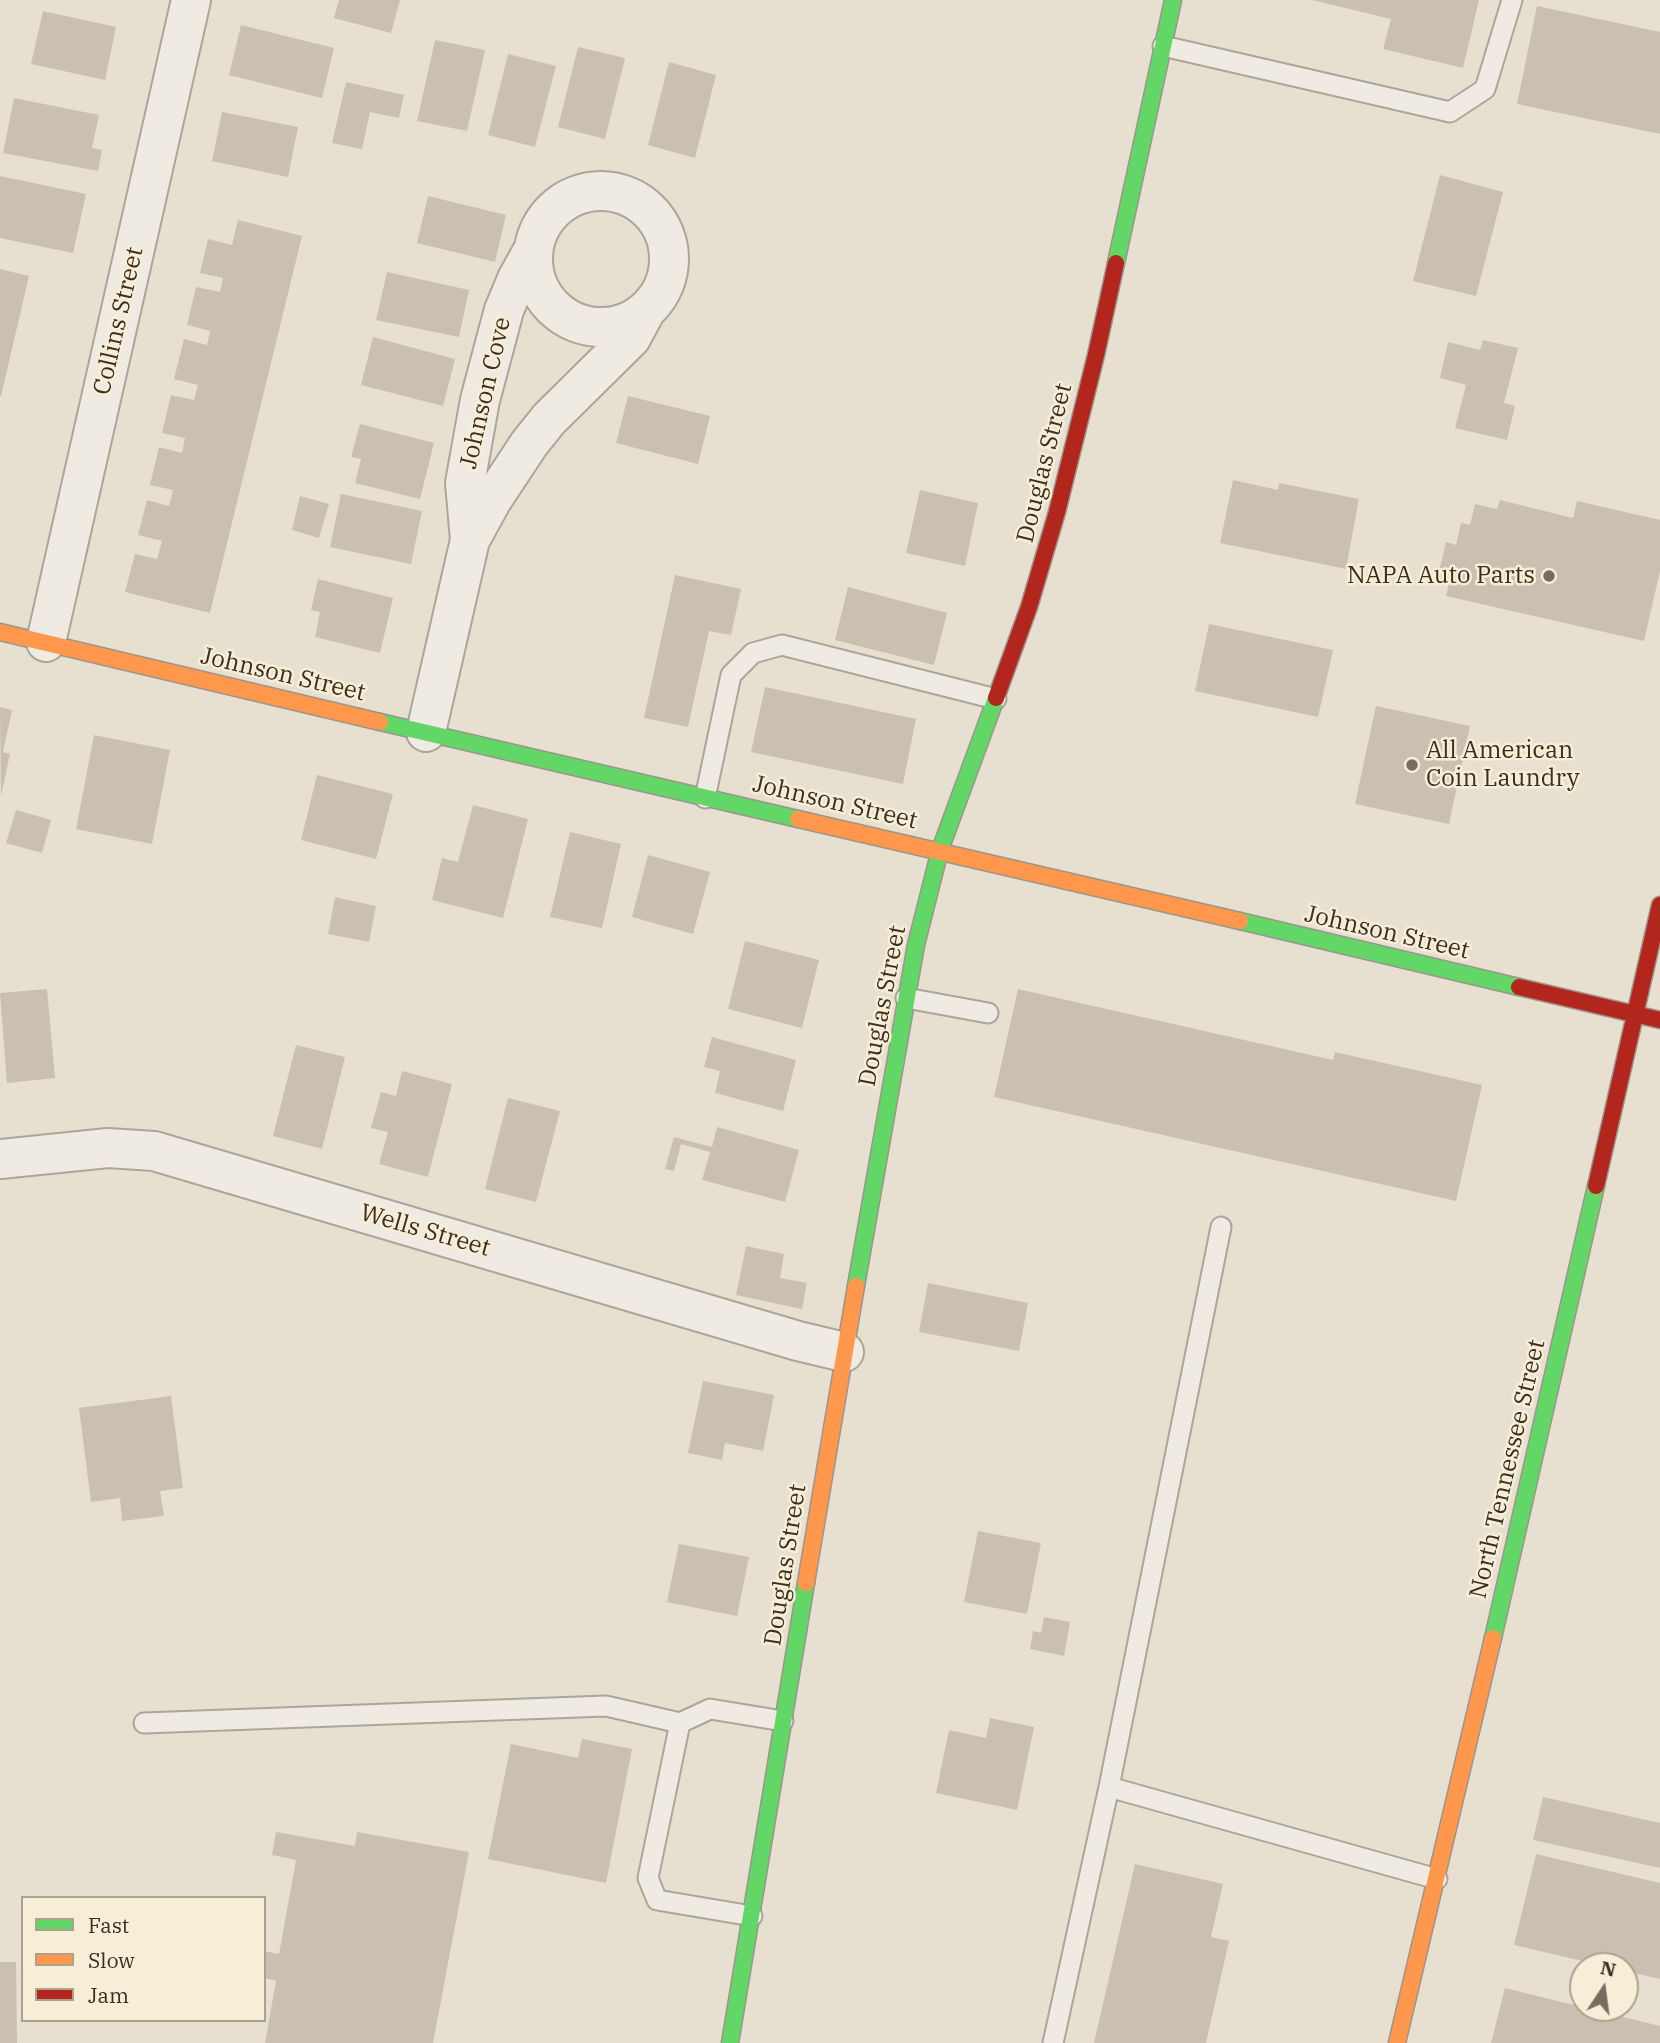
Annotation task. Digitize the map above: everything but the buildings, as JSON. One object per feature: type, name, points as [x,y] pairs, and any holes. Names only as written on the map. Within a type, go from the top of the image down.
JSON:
[{"type":"street","name":"Collins Street","points":[[46,642],[191,0]]},
{"type":"street","name":"Douglas Street","points":[[730,2043],[844,1352],[906,998],[928,891],[940,850],[1044,560],[1073,448],[1173,0]]},
{"type":"street","name":"Johnson Cove","points":[[426,732],[470,540],[529,443],[549,419],[631,338],[645,312],[662,291],[670,265],[667,238],[654,215],[633,198],[608,190],[581,193],[557,206],[540,226],[532,252],[504,310],[480,400],[465,483],[470,540]]},
{"type":"street","name":"Johnson Cove","points":[[532,252],[535,278],[548,303],[569,319],[595,327],[622,324],[645,312]]},
{"type":"street","name":"Johnson Street","points":[[0,632],[1660,1020]]},
{"type":"street","name":"North Tennessee Street","points":[[1397,2043],[1660,905]]},
{"type":"street","name":"Wells Street","points":[[0,1159],[108,1148],[154,1151],[798,1341],[844,1352]]},
{"type":"lane","points":[[1163,46],[1450,112],[1485,89],[1512,0]]},
{"type":"lane","points":[[705,798],[731,675],[753,653],[782,645],[996,699]]},
{"type":"lane","points":[[906,998],[988,1013]]},
{"type":"lane","points":[[1054,2043],[1109,1787],[1222,1227]]},
{"type":"lane","points":[[144,1723],[606,1706],[680,1723],[710,1709],[783,1721]]},
{"type":"lane","points":[[680,1723],[648,1878],[657,1900],[752,1916]]},
{"type":"lane","points":[[1109,1787],[1437,1879]]},
{"type":"traffic: fast","points":[[1116,263],[1173,0]]},
{"type":"traffic: fast","points":[[856,1286],[916,945],[940,850],[996,698]]},
{"type":"traffic: fast","points":[[380,722],[798,819]]},
{"type":"traffic: fast","points":[[1240,921],[1519,987]]},
{"type":"traffic: fast","points":[[1493,1638],[1596,1186]]},
{"type":"traffic: fast","points":[[730,2043],[806,1583]]},
{"type":"traffic: slow","points":[[0,632],[380,722]]},
{"type":"traffic: slow","points":[[798,819],[1240,921]]},
{"type":"traffic: slow","points":[[806,1583],[856,1286]]},
{"type":"traffic: slow","points":[[1397,2043],[1493,1638]]},
{"type":"traffic: jam","points":[[996,698],[1029,607],[1057,512],[1116,263]]},
{"type":"traffic: jam","points":[[1596,1186],[1660,905]]},
{"type":"traffic: jam","points":[[1519,987],[1660,1020]]},
{"type":"place","name":"NAPA Auto Parts","points":[[1549,576]]},
{"type":"place","name":"All American Coin Laundry","points":[[1412,765]]}]
